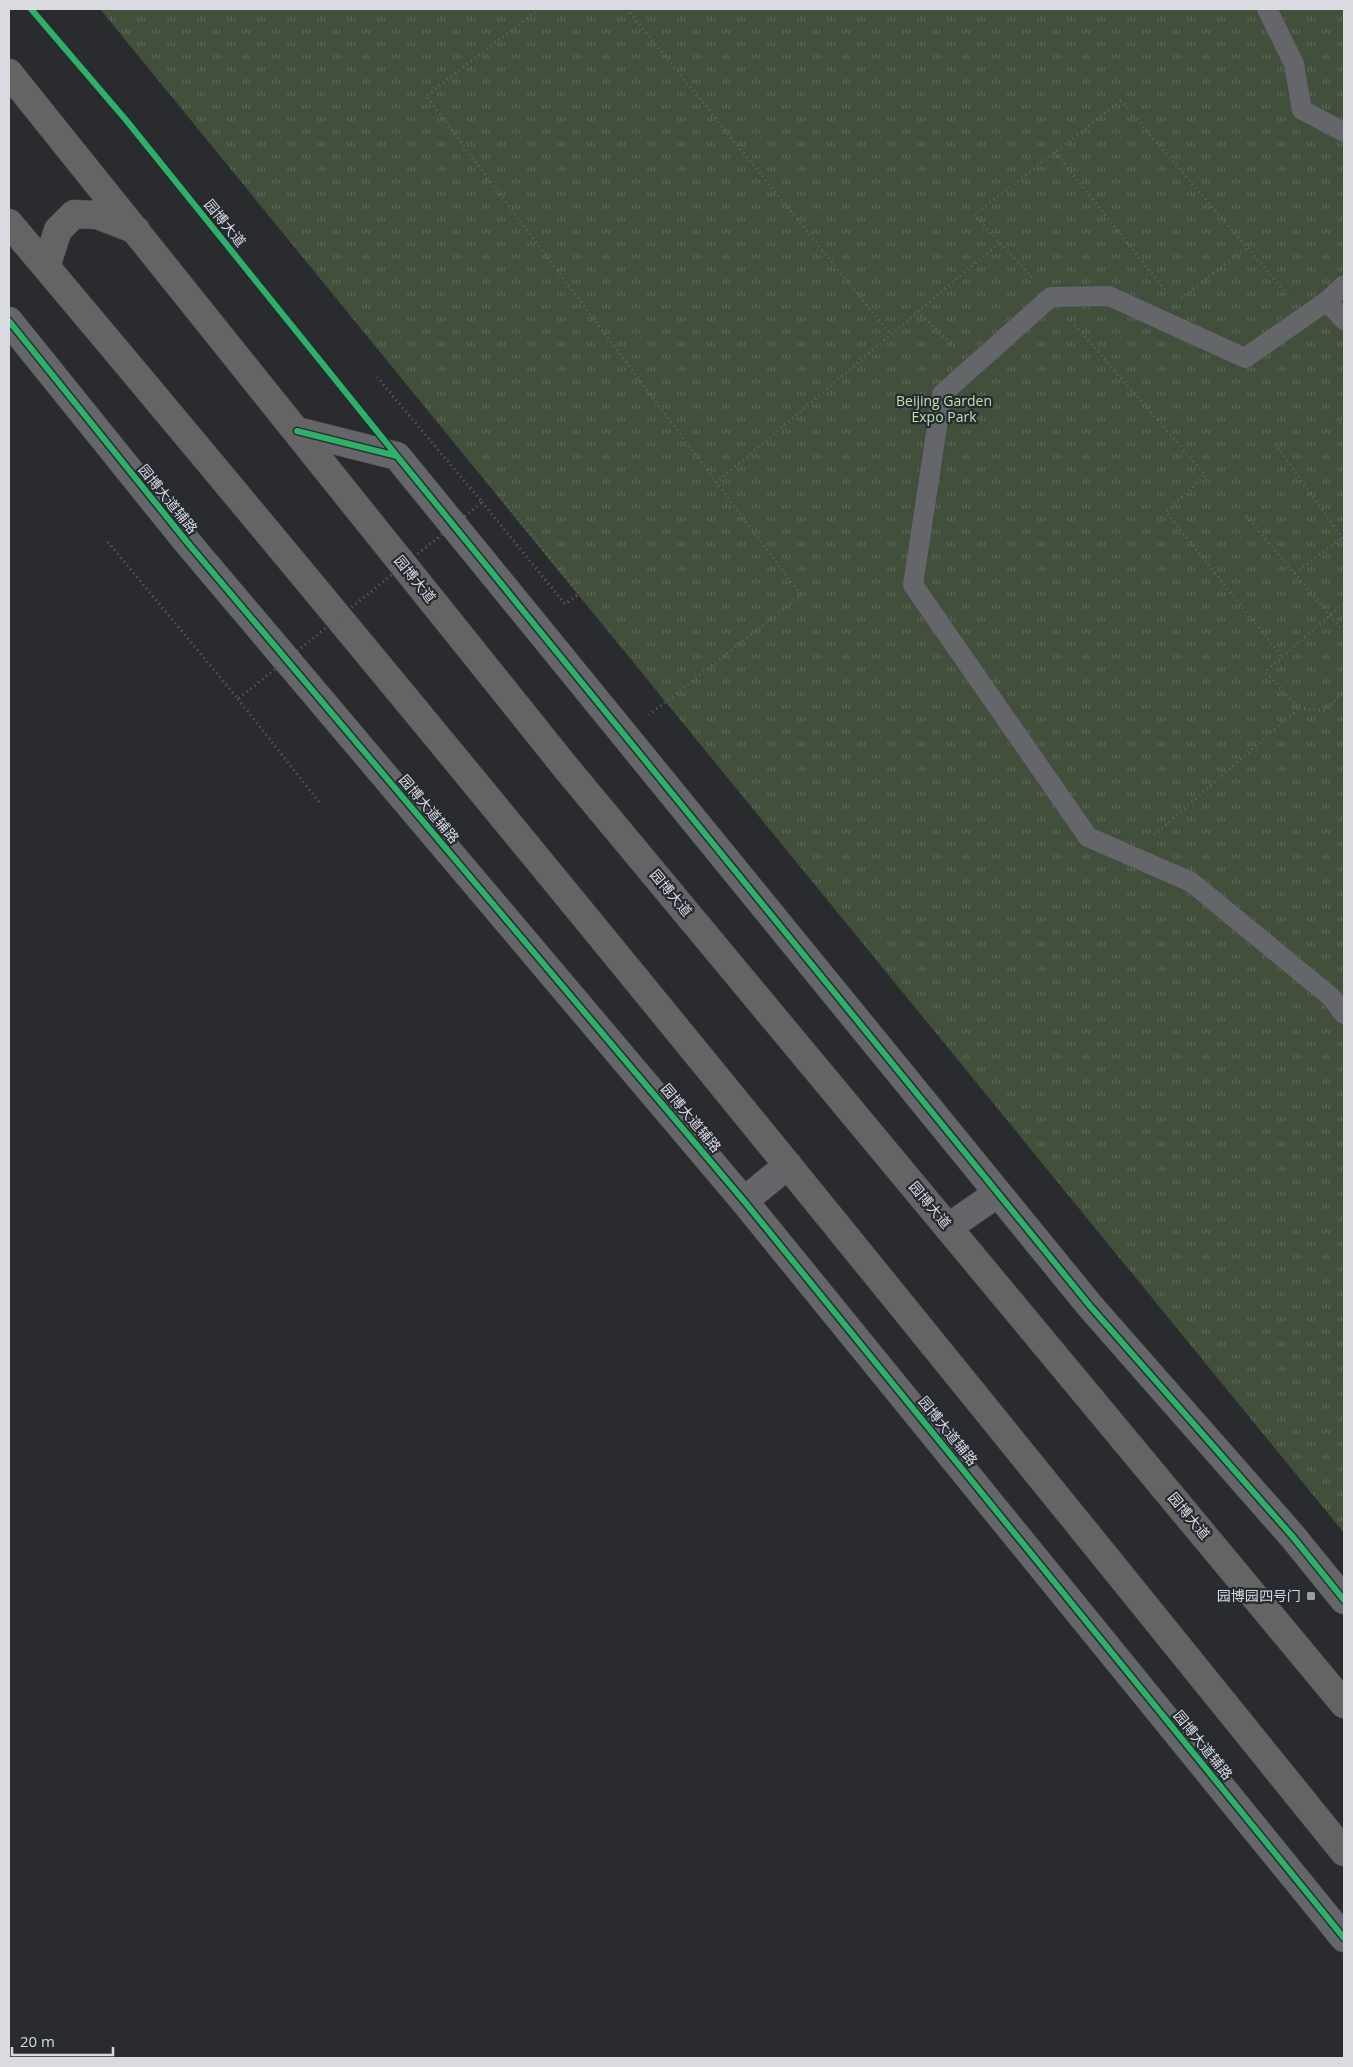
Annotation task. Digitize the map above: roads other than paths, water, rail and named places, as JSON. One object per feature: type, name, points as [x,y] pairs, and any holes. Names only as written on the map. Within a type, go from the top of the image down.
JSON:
[{"type":"main road","name":"园博大道","points":[[9,73],[137,230],[567,768],[1344,1704]]},
{"type":"main road","points":[[46,267],[58,230],[74,214],[97,215],[137,230]]},
{"type":"main road","points":[[9,223],[366,648],[788,1165],[1344,1852]]},
{"type":"street","name":"园博大道辅路","points":[[9,321],[187,542],[744,1200],[1344,1938]]},
{"type":"street","points":[[297,431],[397,456],[1090,1306],[1293,1537],[1344,1600]]},
{"type":"street","points":[[744,1200],[788,1165]]},
{"type":"street","points":[[949,1227],[998,1193]]},
{"type":"lane","points":[[1267,9],[1294,64],[1302,110],[1344,132]]},
{"type":"lane","points":[[1344,285],[1327,300],[1246,358],[1109,296],[1051,298],[942,394],[913,585],[1088,837],[1191,882],[1331,997],[1344,1014]]},
{"type":"lane","points":[[1327,300],[1344,320]]},
{"type":"place","name":"园博园四号门","points":[[1311,1596]]},
{"type":"park label","name":"Beijing Garden Expo Park","points":[[944,410]]}]
